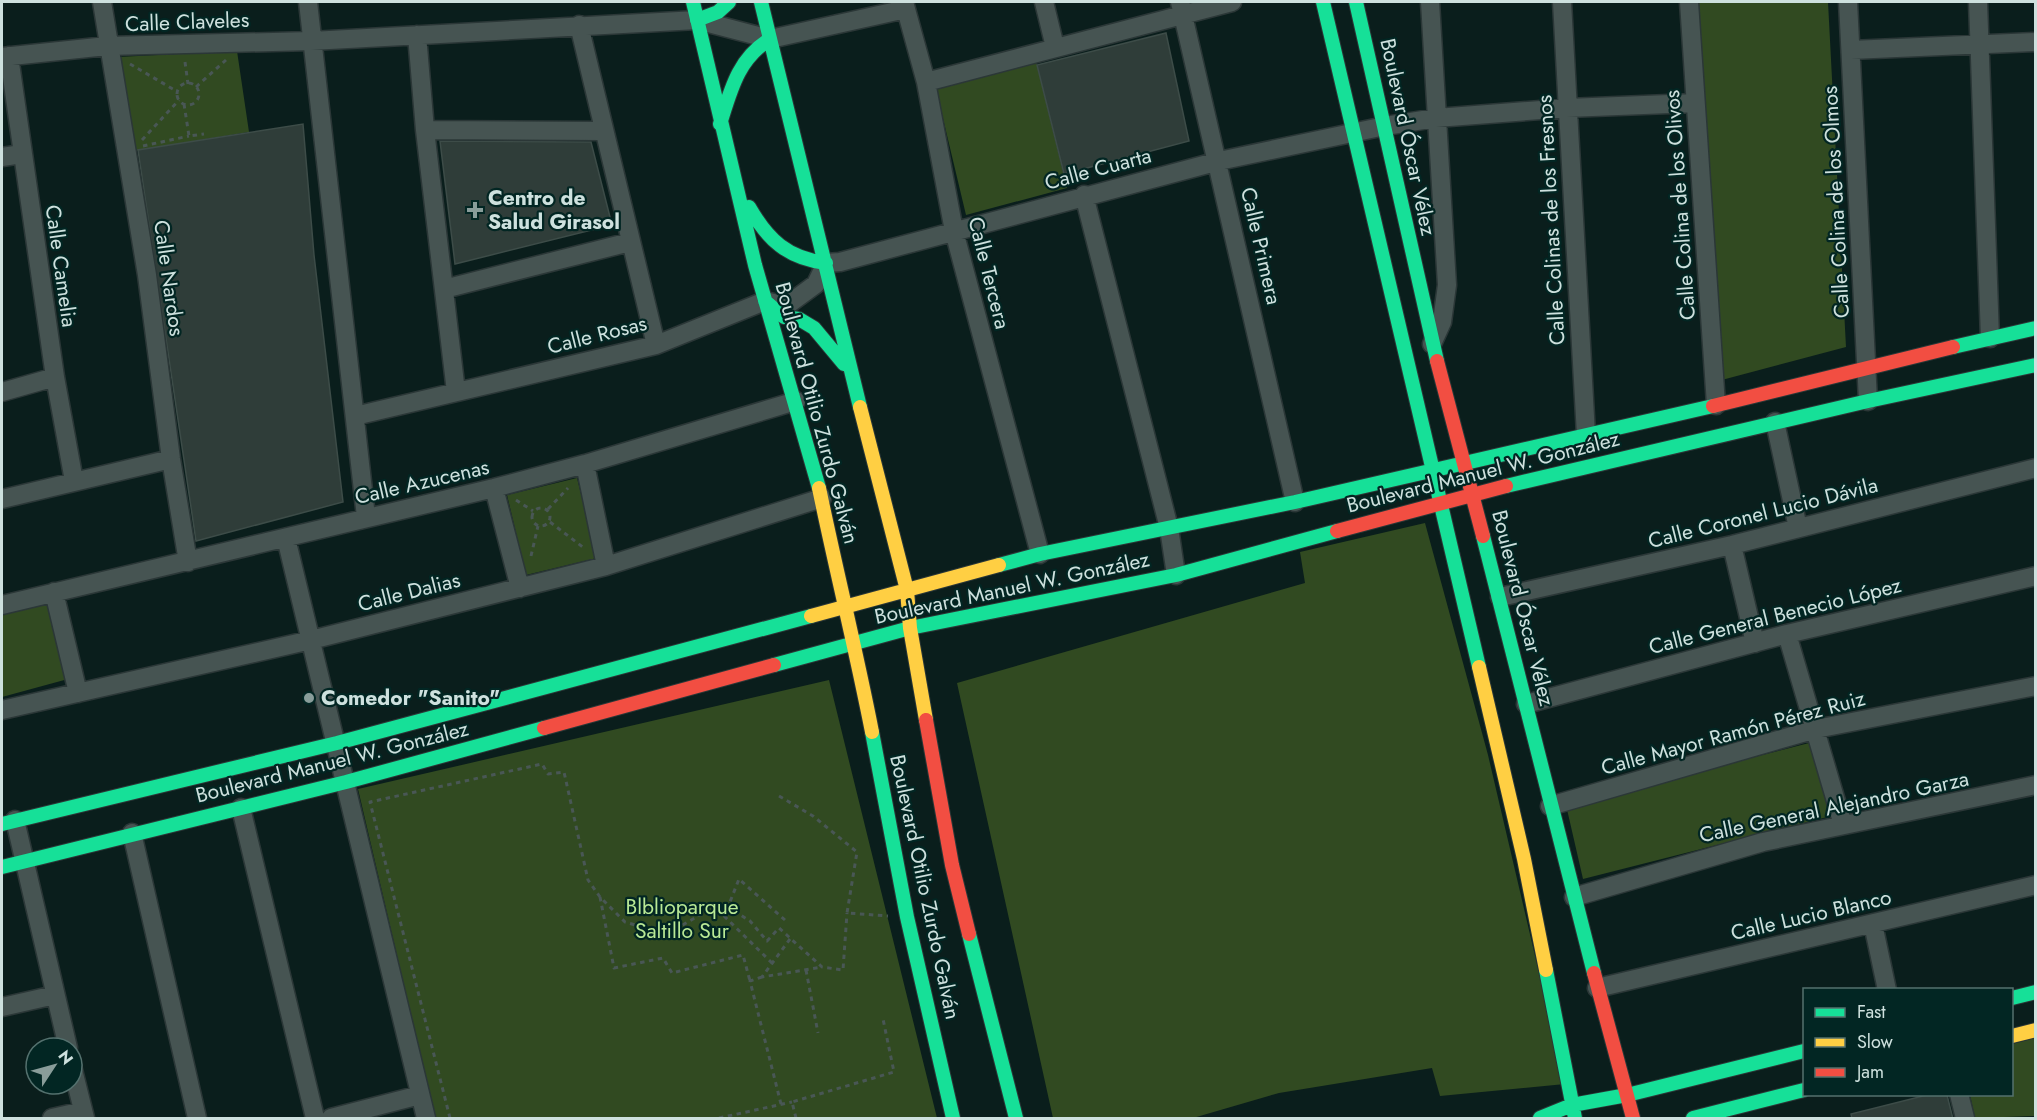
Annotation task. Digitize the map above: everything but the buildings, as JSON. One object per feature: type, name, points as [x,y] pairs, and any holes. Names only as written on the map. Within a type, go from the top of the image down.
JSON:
[{"type":"street","name":"Calle Nardos","points":[[102,2],[107,46],[147,275],[171,459],[188,562]]},
{"type":"street","points":[[308,2],[366,517]]},
{"type":"street","name":"Boulevard Otilio Zurdo Galván","points":[[693,2],[720,124],[765,301],[796,401],[822,498],[842,608],[855,644],[907,917],[953,1119]]},
{"type":"street","points":[[697,20],[718,12],[729,2]]},
{"type":"street","name":"Boulevard Otilio Zurdo Galván","points":[[761,2],[826,263],[849,370],[907,590],[910,628],[952,865],[1016,1119]]},
{"type":"street","points":[[1044,2],[1054,47]]},
{"type":"street","points":[[926,82],[1054,47],[1181,7],[1232,2]]},
{"type":"street","points":[[1323,2],[1431,469],[1529,858],[1574,1112]]},
{"type":"street","name":"Boulevard Óscar Vélez","points":[[1356,2],[1432,344],[1500,597],[1550,806],[1557,852],[1574,897],[1633,1119]]},
{"type":"street","points":[[1430,2],[1448,285],[1442,322],[1432,344]]},
{"type":"street","name":"Calle Colinas de los Fresnos","points":[[1562,2],[1586,435]]},
{"type":"street","name":"Calle Colina de los Olivos","points":[[1689,2],[1716,405]]},
{"type":"street","name":"Calle Colina de los Olmos","points":[[1848,2],[1868,401]]},
{"type":"street","points":[[1978,2],[1990,338]]},
{"type":"street","points":[[720,124],[742,60],[754,48],[770,39],[905,5]]},
{"type":"street","name":"Calle Tercera","points":[[905,5],[926,82],[954,231],[1040,554]]},
{"type":"street","name":"Calle Primera","points":[[1181,7],[1219,161],[1295,502]]},
{"type":"street","name":"Calle Claveles","points":[[5,57],[107,46],[311,40],[697,20],[770,39]]},
{"type":"street","points":[[579,25],[656,345]]},
{"type":"street","points":[[417,35],[425,130],[456,392]]},
{"type":"street","points":[[1851,50],[2036,42]]},
{"type":"street","name":"Calle Camelia","points":[[5,57],[22,154],[55,377],[74,481]]},
{"type":"street","name":"Calle Cuarta","points":[[826,263],[840,262],[1084,195],[1219,161],[1385,126],[1436,118],[1567,108],[1695,103]]},
{"type":"street","points":[[425,130],[603,131]]},
{"type":"street","points":[[2,157],[22,154]]},
{"type":"street","points":[[738,189],[761,228],[784,252],[799,260],[826,263]]},
{"type":"street","points":[[1084,195],[1169,528],[1176,575]]},
{"type":"street","points":[[444,289],[630,242]]},
{"type":"street","name":"Calle Rosas","points":[[355,416],[656,345],[765,301],[786,306],[816,284],[826,263]]},
{"type":"street","points":[[765,301],[784,317],[799,319],[814,328],[849,370]]},
{"type":"street","name":"Boulevard Manuel W. González","points":[[8,822],[337,742],[1040,554],[1295,502],[1716,405],[1867,366],[2036,328]]},
{"type":"street","name":"Boulevard Manuel W. González","points":[[2,867],[132,833],[346,782],[910,628],[1176,575],[1472,494],[1775,422],[2036,365]]},
{"type":"street","points":[[2,392],[55,377]]},
{"type":"street","name":"Calle Azucenas","points":[[2,605],[188,562],[366,517],[500,491],[796,401]]},
{"type":"street","points":[[1775,422],[1798,528]]},
{"type":"street","points":[[2,499],[171,459]]},
{"type":"street","points":[[585,464],[606,566]]},
{"type":"street","name":"Calle Coronel Lucio Dávila","points":[[1500,597],[1732,545],[2036,468]]},
{"type":"street","points":[[500,491],[520,588]]},
{"type":"street","name":"Calle Dalias","points":[[2,710],[311,640],[606,566],[822,498]]},
{"type":"street","points":[[286,538],[426,1119]]},
{"type":"street","points":[[1732,545],[1755,643]]},
{"type":"street","name":"Calle General Benecio López","points":[[1526,704],[1787,634],[2036,576]]},
{"type":"street","points":[[54,592],[78,693]]},
{"type":"street","points":[[1787,634],[1844,825]]},
{"type":"street","name":"Calle Mayor Ramón Pérez Ruiz","points":[[1550,806],[1816,729],[2036,686]]},
{"type":"street","name":"Calle General Alejandro Garza","points":[[1574,897],[1763,842],[2036,785]]},
{"type":"street","points":[[241,808],[315,1119]]},
{"type":"street","points":[[8,822],[25,861],[65,1036]]},
{"type":"street","points":[[132,833],[196,1119]]},
{"type":"street","name":"Calle Lucio Blanco","points":[[1597,988],[2036,885]]},
{"type":"street","points":[[1874,924],[1887,988]]},
{"type":"street","points":[[2013,998],[2036,992]]},
{"type":"street","points":[[2,1007],[55,995]]},
{"type":"street","points":[[2013,1036],[2036,1030]]},
{"type":"street","points":[[1540,1119],[1803,1051]]},
{"type":"street","points":[[1693,1119],[1803,1090]]},
{"type":"street","points":[[331,1119],[420,1095]]},
{"type":"street","points":[[52,1119],[84,1115],[79,1096]]},
{"type":"street","points":[[1959,1096],[1965,1119]]},
{"type":"path","points":[[184,54],[188,84]]},
{"type":"path","points":[[196,87],[229,58]]},
{"type":"path","points":[[128,63],[178,92]]},
{"type":"path","points":[[188,84],[196,87],[199,93],[192,105],[184,104],[179,100],[178,92],[181,86],[188,84]]},
{"type":"path","points":[[179,100],[134,148],[204,134]]},
{"type":"path","points":[[184,104],[189,136]]},
{"type":"path","points":[[547,509],[570,486]]},
{"type":"path","points":[[500,491],[534,511]]},
{"type":"path","points":[[538,526],[532,519],[534,511],[538,508],[547,509]]},
{"type":"path","points":[[547,509],[551,516],[550,522]]},
{"type":"path","points":[[538,526],[550,522]]},
{"type":"path","points":[[550,522],[587,551]]},
{"type":"path","points":[[529,565],[538,526]]},
{"type":"path","points":[[450,1119],[370,802],[542,764],[548,774],[564,772],[588,880],[600,897],[625,922],[652,930],[681,926],[700,915],[716,912],[724,916],[772,963]]},
{"type":"path","points":[[750,981],[822,967],[843,970],[847,914],[857,852],[813,816],[779,796]]},
{"type":"path","points":[[724,916],[739,879],[785,920]]},
{"type":"path","points":[[600,897],[614,968],[663,958],[672,973],[743,955],[781,1104]]},
{"type":"path","points":[[728,907],[750,921],[767,941],[778,928],[822,967]]},
{"type":"path","points":[[847,914],[907,917]]},
{"type":"path","points":[[762,977],[790,939]]},
{"type":"path","points":[[806,970],[818,1032]]},
{"type":"path","points":[[719,1119],[792,1102],[894,1072],[883,1019]]},
{"type":"path","points":[[792,1102],[796,1119]]},
{"type":"green space","points":[[1697,2],[1828,2],[1846,347],[1718,381]]},
{"type":"green space","points":[[237,51],[249,132],[135,151],[118,57]]},
{"type":"green space","points":[[1036,61],[1067,188],[966,215],[935,85]]},
{"type":"green space","points":[[577,478],[597,558],[526,575],[507,495]]},
{"type":"green space","points":[[1425,523],[1488,755],[1565,1084],[1440,1096],[1432,1068],[1279,1093],[1193,1118],[1053,1118],[957,683],[1305,583],[1300,552]]},
{"type":"green space","points":[[47,600],[68,679],[2,697],[2,612]]},
{"type":"green space","name":"Blblioparque Saltillo Sur","points":[[829,680],[937,1118],[435,1118],[358,789]]},
{"type":"green space","points":[[1813,742],[1831,816],[1583,879],[1566,805]]},
{"type":"green space","points":[[2035,1038],[2035,1116],[1975,1118],[1970,1096],[2013,1096],[2013,1044]]},
{"type":"traffic: fast","points":[[693,2],[755,265],[819,488]]},
{"type":"traffic: fast","points":[[697,20],[718,12],[729,2]]},
{"type":"traffic: fast","points":[[761,2],[860,407]]},
{"type":"traffic: fast","points":[[1323,2],[1479,667]]},
{"type":"traffic: fast","points":[[1356,2],[1437,361]]},
{"type":"traffic: fast","points":[[720,124],[732,87],[743,65],[759,47],[770,39]]},
{"type":"traffic: fast","points":[[749,207],[771,238],[780,246],[800,257],[826,263]]},
{"type":"traffic: fast","points":[[765,301],[784,317],[799,319],[814,328],[844,364]]},
{"type":"traffic: fast","points":[[1953,347],[2036,328]]},
{"type":"traffic: fast","points":[[1506,486],[1868,401],[2036,365]]},
{"type":"traffic: fast","points":[[999,565],[1040,554],[1295,502],[1713,406]]},
{"type":"traffic: fast","points":[[774,665],[910,628],[1176,575],[1337,531]]},
{"type":"traffic: fast","points":[[1483,536],[1594,973]]},
{"type":"traffic: fast","points":[[2,824],[337,743],[811,616]]},
{"type":"traffic: fast","points":[[2,867],[346,782],[544,728]]},
{"type":"traffic: fast","points":[[872,732],[907,917],[953,1118]]},
{"type":"traffic: fast","points":[[969,934],[1016,1118]]},
{"type":"traffic: fast","points":[[1546,970],[1575,1118]]},
{"type":"traffic: fast","points":[[2013,998],[2036,992]]},
{"type":"traffic: fast","points":[[1540,1118],[1572,1105],[1627,1095],[1803,1051]]},
{"type":"traffic: fast","points":[[1693,1118],[1803,1090]]},
{"type":"traffic: slow","points":[[860,407],[907,590],[910,628],[926,720]]},
{"type":"traffic: slow","points":[[819,488],[872,732]]},
{"type":"traffic: slow","points":[[811,616],[999,565]]},
{"type":"traffic: slow","points":[[1479,667],[1524,859],[1546,970]]},
{"type":"traffic: slow","points":[[2013,1036],[2036,1030]]},
{"type":"traffic: jam","points":[[1713,406],[1953,347]]},
{"type":"traffic: jam","points":[[1437,361],[1483,536]]},
{"type":"traffic: jam","points":[[1337,531],[1506,486]]},
{"type":"traffic: jam","points":[[544,728],[774,665]]},
{"type":"traffic: jam","points":[[926,720],[952,865],[969,934]]},
{"type":"traffic: jam","points":[[1594,973],[1633,1118]]},
{"type":"place","name":"Centro de Salud Girasol","points":[[475,210]]},
{"type":"place","name":"Comedor \"Sanito\"","points":[[309,698]]}]
